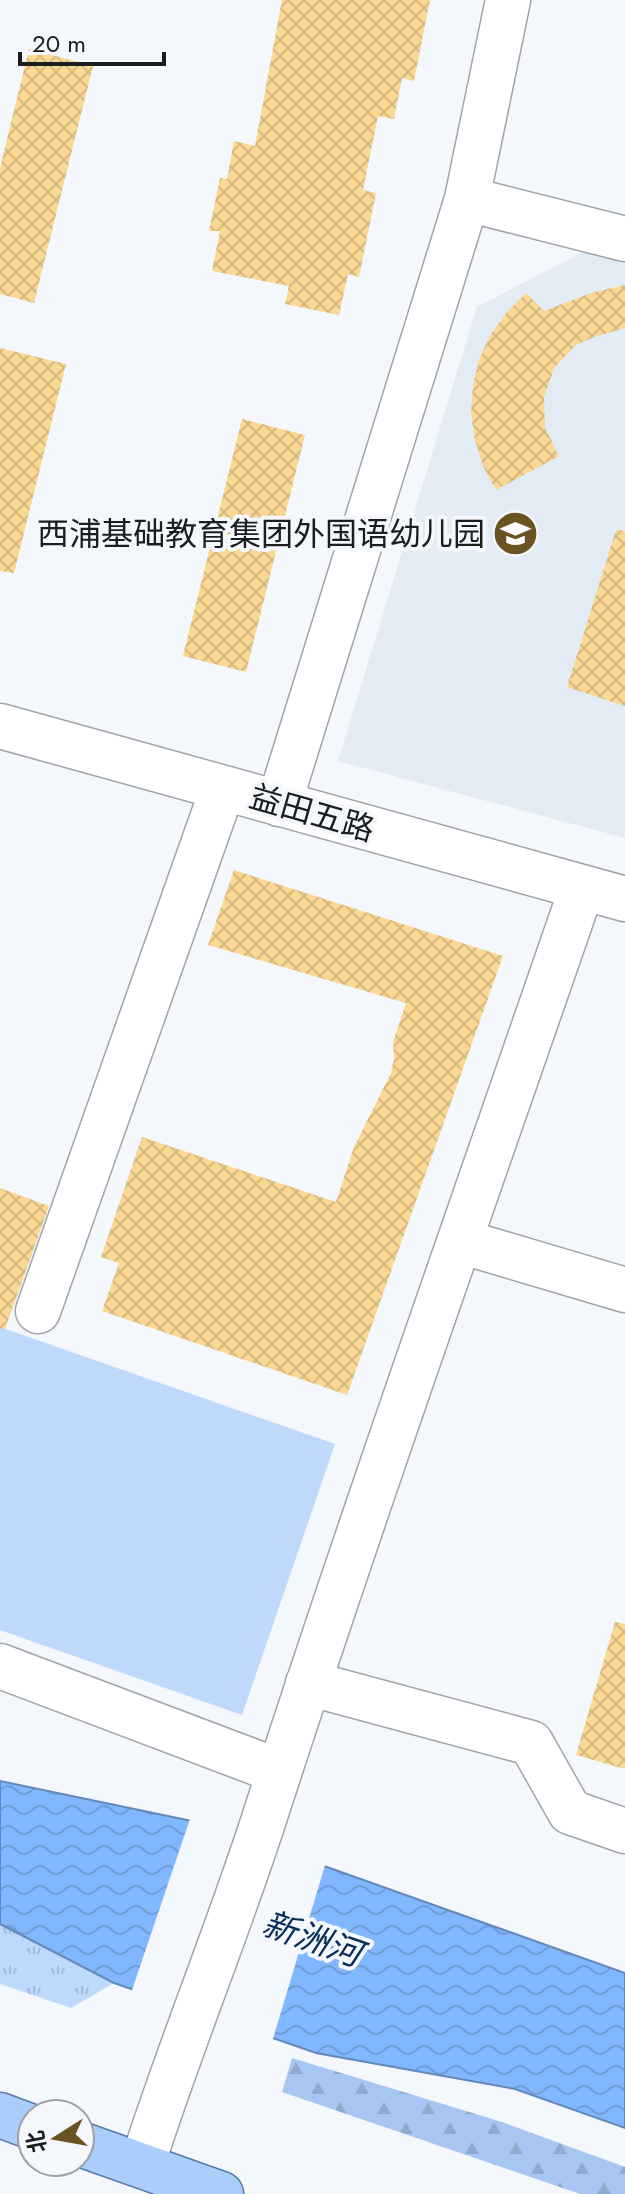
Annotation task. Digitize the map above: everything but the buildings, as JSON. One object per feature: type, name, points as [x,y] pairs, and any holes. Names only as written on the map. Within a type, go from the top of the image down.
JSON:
[{"type":"main road","points":[[96,2149],[221,2194]]},
{"type":"street","points":[[279,804],[467,199],[508,0]]},
{"type":"street","points":[[467,199],[625,239]]},
{"type":"street","name":"益田五路","points":[[0,726],[625,899]]},
{"type":"street","points":[[38,1311],[223,788]]},
{"type":"street","points":[[142,2165],[582,888]]},
{"type":"street","points":[[460,1241],[625,1290]]},
{"type":"street","points":[[0,1666],[278,1771]]},
{"type":"street","points":[[308,1683],[531,1743],[570,1812],[625,1831]]},
{"type":"shaded area","name":"西浦基础教育集团外国语幼儿园","points":[[600,243],[625,251],[625,838],[338,761],[477,307]]},
{"type":"green space","points":[[0,1327],[335,1444],[242,1715],[0,1630]]},
{"type":"green space","points":[[0,1924],[114,1983],[71,2008],[0,1984]]},
{"type":"green space","points":[[292,2058],[502,2122],[625,2167],[625,2194],[580,2194],[282,2092]]},
{"type":"water","name":"新洲河","points":[[0,1781],[206,1824],[625,1973],[625,2128],[515,2089],[316,2053],[114,1983],[0,1924]]},
{"type":"pier","points":[[191,1816],[326,1862],[272,2042],[131,1993]]},
{"type":"place","name":"西浦基础教育集团外国语幼儿园","points":[[516,534]]}]
